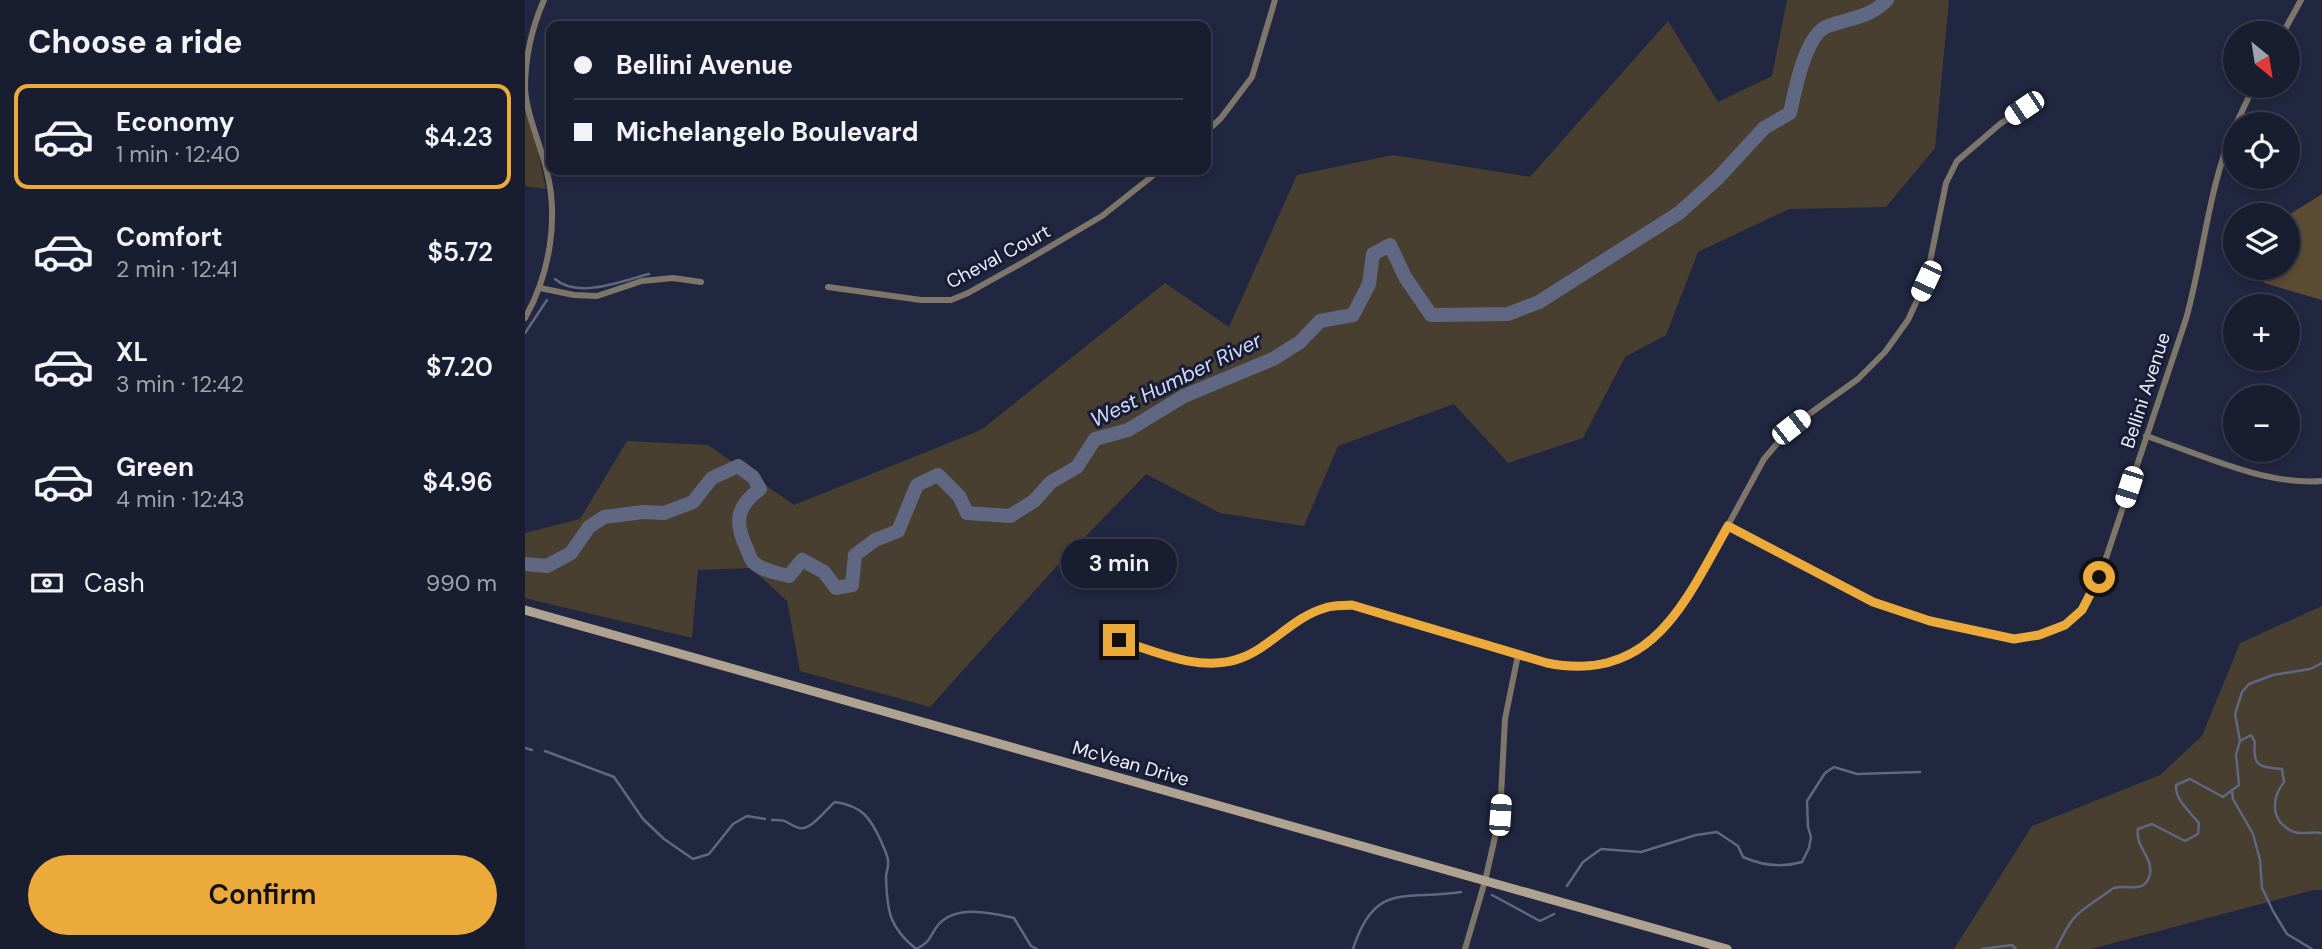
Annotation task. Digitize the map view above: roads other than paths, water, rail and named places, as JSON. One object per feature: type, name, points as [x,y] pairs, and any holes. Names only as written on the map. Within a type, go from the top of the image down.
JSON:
[{"type":"main road","name":"McVean Drive","points":[[525,610],[1727,949]]},
{"type":"street","points":[[544,0],[529,50],[525,91],[546,167]]},
{"type":"street","points":[[1211,127],[1252,78],[1275,0]]},
{"type":"street","points":[[2290,21],[2301,0]]},
{"type":"street","points":[[1119,640],[1169,656],[1201,662],[1221,662],[1241,658],[1302,619],[1325,608],[1352,605],[1566,667],[1606,663],[1632,653],[1653,640],[1674,618],[1764,459],[1791,427],[1858,379],[1885,352],[1908,320],[1926,281],[1946,183],[1957,161],[2000,124],[2024,108]]},
{"type":"street","name":"Bellini Avenue","points":[[1728,526],[1873,602],[1930,621],[2014,639],[2039,635],[2065,625],[2082,610],[2093,591],[2186,319],[2223,158]]},
{"type":"street","points":[[525,318],[540,288],[551,236],[552,202],[548,175]]},
{"type":"street","name":"Cheval Court","points":[[828,287],[921,300],[951,300],[1030,259],[1103,216],[1151,175]]},
{"type":"street","points":[[540,288],[574,295],[597,296],[642,281],[673,278],[701,282]]},
{"type":"street","points":[[2146,436],[2255,473],[2301,483],[2322,481]]},
{"type":"street","points":[[1465,949],[1485,881],[1500,815],[1504,719],[1518,655]]},
{"type":"waterway","name":"West Humber River","points":[[525,564],[547,566],[571,553],[589,527],[604,517],[643,512],[664,513],[693,502],[712,478],[738,466],[753,477],[760,489],[742,508],[739,522],[742,538],[753,562],[765,570],[789,576],[802,560],[824,572],[836,588],[852,585],[855,555],[875,540],[898,531],[917,485],[938,475],[959,496],[967,513],[1010,516],[1034,501],[1051,482],[1077,467],[1095,439],[1128,430],[1184,396],[1273,359],[1300,342],[1320,321],[1353,315],[1369,284],[1373,254],[1390,245],[1405,277],[1431,315],[1508,314],[1539,302],[1679,213],[1719,177],[1764,128],[1790,113],[1802,64],[1820,31],[1867,14],[1887,0]]},
{"type":"waterway","points":[[555,279],[564,285],[588,288],[649,274]]},
{"type":"waterway","points":[[525,333],[547,300]]},
{"type":"waterway","points":[[2056,949],[2069,924],[2084,909],[2114,888],[2140,887],[2148,880],[2149,862],[2139,841],[2138,829],[2152,824],[2185,841],[2198,834],[2199,823],[2180,801],[2176,785],[2190,779],[2223,797],[2239,785],[2236,754],[2240,741],[2235,714],[2242,692],[2249,684],[2273,675],[2310,669],[2322,663]]},
{"type":"waterway","points":[[2240,741],[2251,735],[2255,742],[2256,761],[2263,766],[2282,769],[2284,782],[2275,803],[2280,822],[2297,833],[2322,833]]},
{"type":"waterway","points":[[525,748],[532,750]]},
{"type":"waterway","points":[[545,751],[614,777],[643,819],[664,839],[693,859],[709,854],[733,824],[747,816],[765,819]]},
{"type":"waterway","points":[[1567,886],[1583,862],[1601,849],[1641,852],[1696,835],[1717,832],[1738,846],[1743,857],[1750,860],[1779,865],[1802,862],[1811,837],[1807,801],[1825,773],[1834,767],[1857,774],[1920,772]]},
{"type":"waterway","points":[[2232,791],[2233,799],[2253,834],[2260,860],[2262,888],[2273,911],[2287,934],[2312,949]]},
{"type":"waterway","points":[[772,820],[782,820],[804,828],[835,802],[852,806],[864,814],[877,833],[887,856],[886,889],[891,918],[900,933],[916,949]]},
{"type":"waterway","points":[[1353,949],[1362,927],[1382,903],[1408,896],[1461,892]]},
{"type":"waterway","points":[[1492,895],[1540,921],[1554,914]]},
{"type":"waterway","points":[[916,949],[928,941],[946,918],[964,912],[1014,918],[1031,946],[1037,949]]},
{"type":"waterway","points":[[1982,949],[2012,945],[2016,949]]}]
